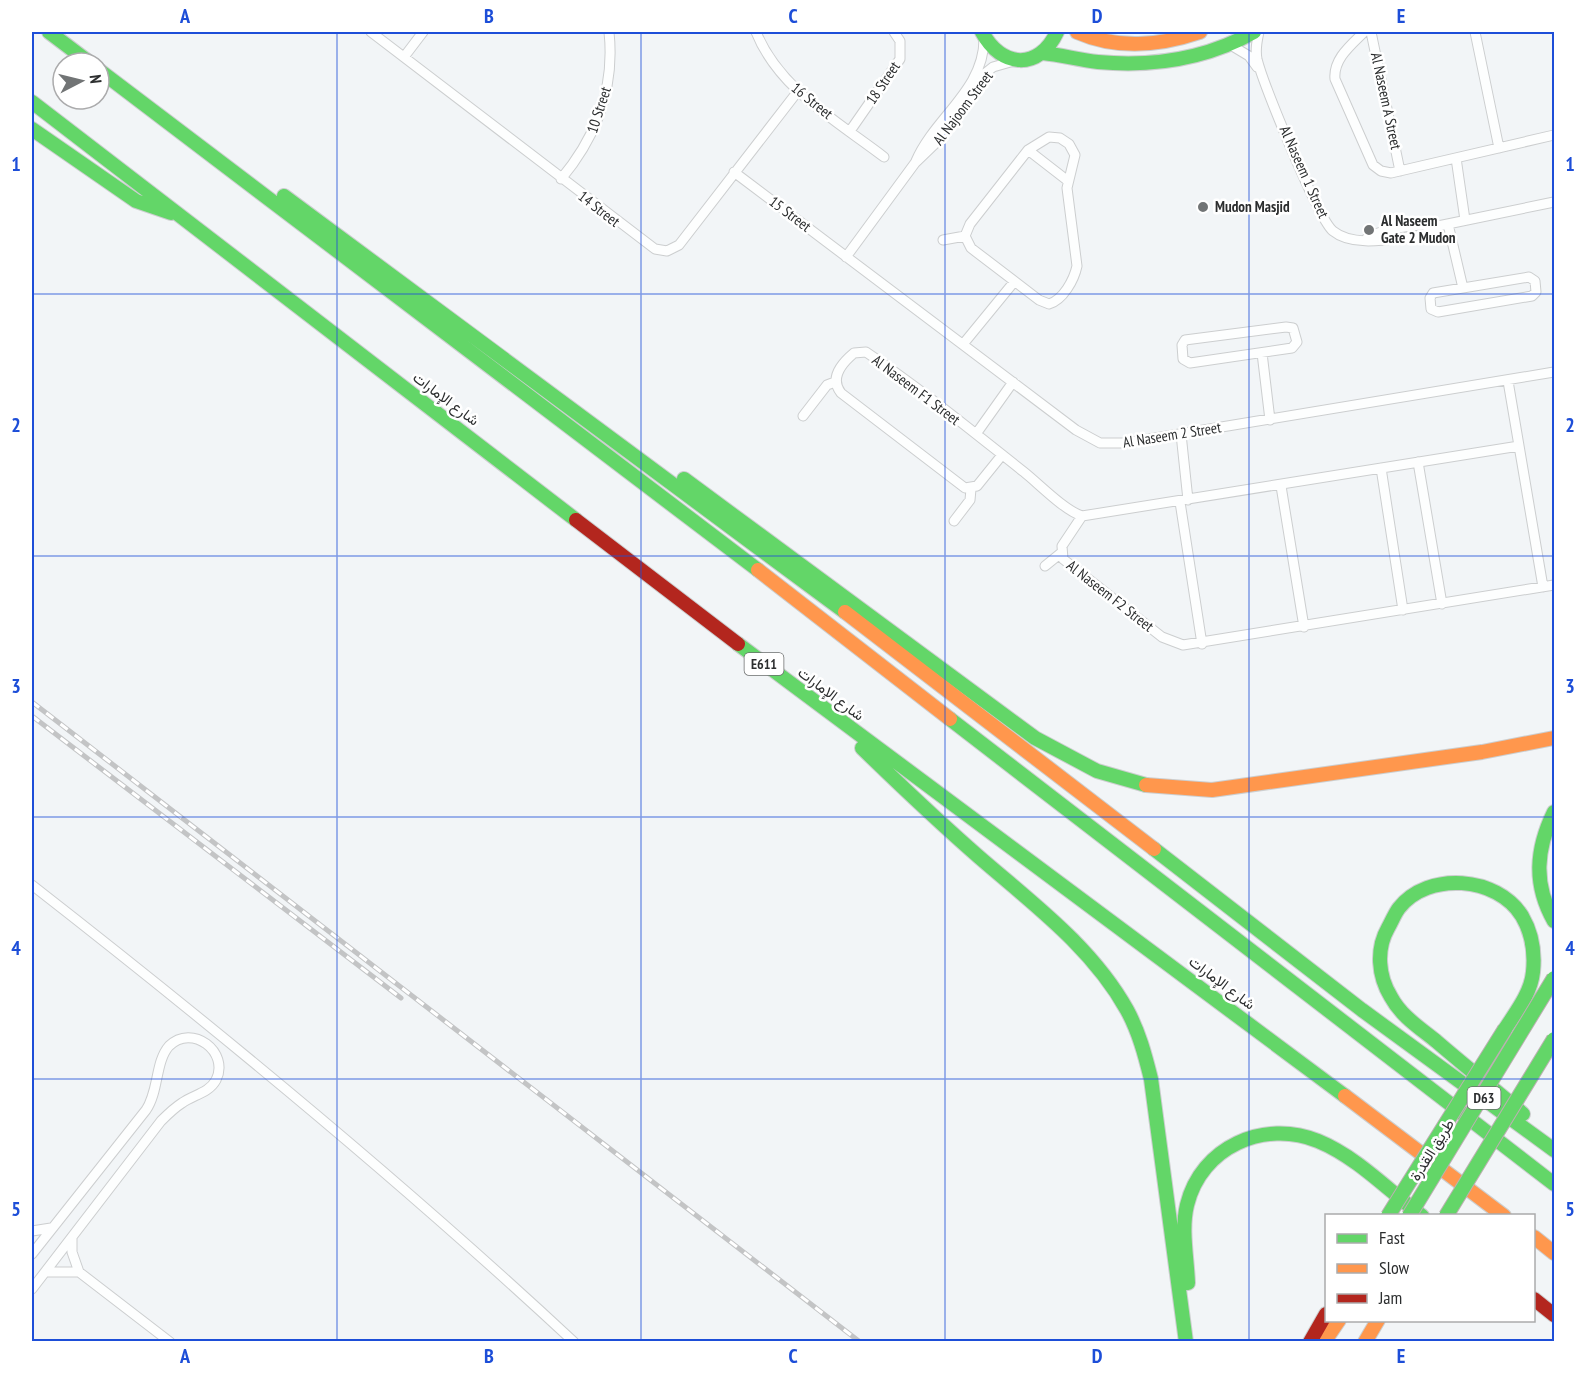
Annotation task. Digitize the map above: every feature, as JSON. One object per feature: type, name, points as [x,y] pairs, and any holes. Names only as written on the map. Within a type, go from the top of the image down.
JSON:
[{"type":"main road","points":[[49,32],[74,51]]},
{"type":"main road","points":[[983,35],[996,54],[1014,61],[1034,58],[1043,53],[1050,46],[1056,32]]},
{"type":"main road","points":[[1077,32],[1097,40],[1142,44],[1166,41],[1200,32]]},
{"type":"main road","points":[[1043,53],[1095,62],[1140,63],[1185,58],[1229,44],[1254,32]]},
{"type":"main road","points":[[111,79],[767,577],[1554,1184]]},
{"type":"main road","name":"شارع الإمارات","points":[[32,102],[828,713],[1083,899],[1503,1214]]},
{"type":"main road","points":[[32,129],[136,201],[156,210],[178,215]]},
{"type":"main road","points":[[192,140],[230,161],[302,209],[927,673],[1362,1010],[1554,1150]]},
{"type":"main road","points":[[581,417],[712,498],[1042,744],[1110,777],[1155,787],[1212,790],[1506,749],[1554,738]]},
{"type":"main road","points":[[828,713],[933,816],[1080,946],[1103,971],[1122,999],[1137,1030],[1148,1062],[1187,1341]]},
{"type":"main road","points":[[1554,812],[1540,847],[1538,871],[1541,894],[1554,921]]},
{"type":"main road","points":[[1554,828],[1546,861],[1548,884],[1554,902]]},
{"type":"main road","points":[[1389,1214],[1476,1074],[1505,1029],[1527,992],[1533,971],[1532,940],[1518,911],[1503,896],[1474,883],[1443,882],[1414,894],[1392,917],[1381,947],[1381,968],[1391,998],[1404,1015],[1476,1074],[1554,1138]]},
{"type":"main road","name":"طريق القدرة","points":[[1410,1214],[1554,978]]},
{"type":"main road","name":"D63","points":[[1447,1214],[1554,1039]]},
{"type":"main road","points":[[1187,1341],[1189,1311],[1185,1223],[1188,1201],[1197,1180],[1209,1162],[1236,1142],[1259,1134],[1277,1132],[1295,1133],[1318,1140],[1421,1214]]},
{"type":"main road","points":[[1535,1238],[1554,1252]]},
{"type":"main road","points":[[1535,1301],[1554,1315]]},
{"type":"main road","points":[[1310,1341],[1325,1316]]},
{"type":"main road","points":[[1324,1341],[1338,1322]]},
{"type":"main road","points":[[1365,1341],[1377,1322]]},
{"type":"street","name":"14 Street","points":[[371,32],[643,243],[655,249],[667,251],[679,245],[798,91]]},
{"type":"street","points":[[404,57],[423,32]]},
{"type":"street","name":"10 Street","points":[[561,179],[587,145],[605,100],[610,73],[609,32]]},
{"type":"street","name":"16 Street","points":[[756,32],[774,66],[798,91],[884,157]]},
{"type":"street","name":"18 Street","points":[[850,131],[900,58],[900,41],[894,32]]},
{"type":"street","name":"Al Naseem 1 Street","points":[[1259,32],[1256,52],[1264,79],[1325,222],[1344,237],[1376,241],[1407,232],[1432,231],[1443,225],[1554,202]]},
{"type":"street","name":"Al Naseem A Street","points":[[1364,32],[1336,65],[1335,79],[1373,165],[1381,171],[1400,171],[1554,135]]},
{"type":"street","name":"Al Naseem A Street","points":[[1371,32],[1400,171]]},
{"type":"street","points":[[1475,32],[1499,148]]},
{"type":"street","name":"Al Najoom Street","points":[[941,129],[974,81],[981,63],[983,35]]},
{"type":"street","name":"Al Naseem 1 Street","points":[[1229,44],[1249,56],[1264,79]]},
{"type":"street","name":"Al Najoom Street","points":[[846,257],[983,75],[993,67],[1014,61]]},
{"type":"street","points":[[1049,137],[1060,138],[1070,144],[1075,154],[1074,166],[1068,181],[1077,266],[1075,275],[1059,298],[1049,304],[1039,300],[971,248],[965,236],[970,224],[1028,150],[1049,137]]},
{"type":"street","points":[[1028,150],[1068,181]]},
{"type":"street","points":[[1456,158],[1465,220]]},
{"type":"street","name":"15 Street","points":[[734,172],[846,257]]},
{"type":"street","points":[[1443,225],[1463,288]]},
{"type":"street","points":[[943,240],[965,236]]},
{"type":"street","name":"Al Naseem 2 Street","points":[[846,257],[964,343],[1076,430],[1100,443],[1125,443],[1554,372]]},
{"type":"street","points":[[1529,277],[1534,280],[1536,292],[1532,296],[1438,312],[1431,309],[1430,298],[1433,293],[1463,288],[1529,277]]},
{"type":"street","points":[[964,343],[1014,282]]},
{"type":"street","points":[[1286,327],[1295,331],[1297,342],[1292,348],[1262,353],[1188,363],[1183,359],[1182,345],[1188,340],[1286,327]]},
{"type":"street","name":"Al Naseem F1 Street","points":[[803,416],[827,385],[835,382],[836,375],[849,357],[860,351],[866,352],[1082,516]]},
{"type":"street","points":[[1262,353],[1270,420]]},
{"type":"street","points":[[1508,381],[1543,586]]},
{"type":"street","points":[[835,382],[841,393],[960,484],[971,489]]},
{"type":"street","name":"Al Naseem F1 Street","points":[[976,434],[1013,382]]},
{"type":"street","points":[[1181,434],[1184,501],[1202,644]]},
{"type":"street","points":[[1082,516],[1281,486],[1519,446]]},
{"type":"street","points":[[971,489],[977,486],[1002,455]]},
{"type":"street","points":[[1418,462],[1442,604]]},
{"type":"street","points":[[1381,468],[1403,610]]},
{"type":"street","points":[[1281,486],[1304,627]]},
{"type":"street","points":[[954,521],[970,500],[971,489]]},
{"type":"street","name":"Al Naseem F2 Street","points":[[1082,516],[1065,540],[1061,553],[1068,564],[1162,637],[1183,645],[1202,644],[1554,585]]},
{"type":"street","points":[[1045,566],[1061,553]]},
{"type":"street","points":[[32,885],[205,1020],[476,1250],[574,1341]]},
{"type":"street","points":[[32,1254],[146,1110],[157,1088],[162,1059],[170,1046],[192,1037],[207,1042],[219,1062],[213,1085],[182,1102],[161,1121],[32,1289]]},
{"type":"street","points":[[32,1231],[51,1228]]},
{"type":"street","points":[[72,1238],[72,1252],[79,1272],[170,1341]]},
{"type":"street","points":[[45,1272],[79,1272]]},
{"type":"railway","points":[[32,702],[860,1342]]},
{"type":"railway","points":[[32,716],[401,998]]},
{"type":"traffic: fast","points":[[49,32],[74,51]]},
{"type":"traffic: fast","points":[[982,32],[999,53],[1020,60],[1030,59],[1040,54],[1057,32]]},
{"type":"traffic: fast","points":[[1043,53],[1098,62],[1159,62],[1198,55],[1254,32]]},
{"type":"traffic: fast","points":[[111,79],[758,570]]},
{"type":"traffic: fast","points":[[32,102],[576,520]]},
{"type":"traffic: fast","points":[[32,129],[136,201],[171,213]]},
{"type":"traffic: fast","points":[[284,196],[845,612]]},
{"type":"traffic: fast","points":[[684,479],[1035,738],[1097,771],[1146,785]]},
{"type":"traffic: fast","points":[[738,644],[1345,1096]]},
{"type":"traffic: fast","points":[[950,719],[1554,1184]]},
{"type":"traffic: fast","points":[[862,748],[949,830],[1060,927],[1097,966],[1127,1010],[1144,1052],[1151,1079],[1186,1342]]},
{"type":"traffic: fast","points":[[1554,812],[1543,839],[1539,867],[1543,894],[1554,921]]},
{"type":"traffic: fast","points":[[1154,849],[1362,1010],[1554,1150]]},
{"type":"traffic: fast","points":[[1505,1029],[1526,995],[1532,980],[1534,958],[1532,943],[1522,916],[1511,903],[1480,886],[1462,883],[1444,884],[1427,888],[1412,896],[1396,912],[1384,936],[1380,962],[1387,989],[1395,1004],[1411,1021],[1523,1114]]},
{"type":"traffic: fast","points":[[1410,1214],[1554,978]]},
{"type":"traffic: fast","points":[[1389,1214],[1505,1029]]},
{"type":"traffic: fast","points":[[1447,1214],[1554,1039]]},
{"type":"traffic: fast","points":[[1188,1283],[1184,1224],[1187,1205],[1194,1185],[1206,1167],[1220,1153],[1257,1136],[1297,1135],[1318,1141],[1359,1165],[1420,1214]]},
{"type":"traffic: slow","points":[[1077,32],[1092,38],[1123,44],[1154,43],[1200,32]]},
{"type":"traffic: slow","points":[[758,570],[950,719]]},
{"type":"traffic: slow","points":[[845,612],[1154,849]]},
{"type":"traffic: slow","points":[[1146,785],[1212,790],[1482,752],[1554,738]]},
{"type":"traffic: slow","points":[[1345,1096],[1501,1214]]},
{"type":"traffic: slow","points":[[1535,1238],[1554,1253]]},
{"type":"traffic: slow","points":[[1324,1342],[1338,1322]]},
{"type":"traffic: slow","points":[[1365,1342],[1377,1322]]},
{"type":"traffic: jam","points":[[576,520],[738,644]]},
{"type":"traffic: jam","points":[[1535,1300],[1554,1315]]},
{"type":"traffic: jam","points":[[1310,1342],[1325,1316]]},
{"type":"place","name":"Mudon Masjid","points":[[1203,207]]},
{"type":"place","name":"Al Naseem Gate 2 Mudon","points":[[1369,230]]}]
